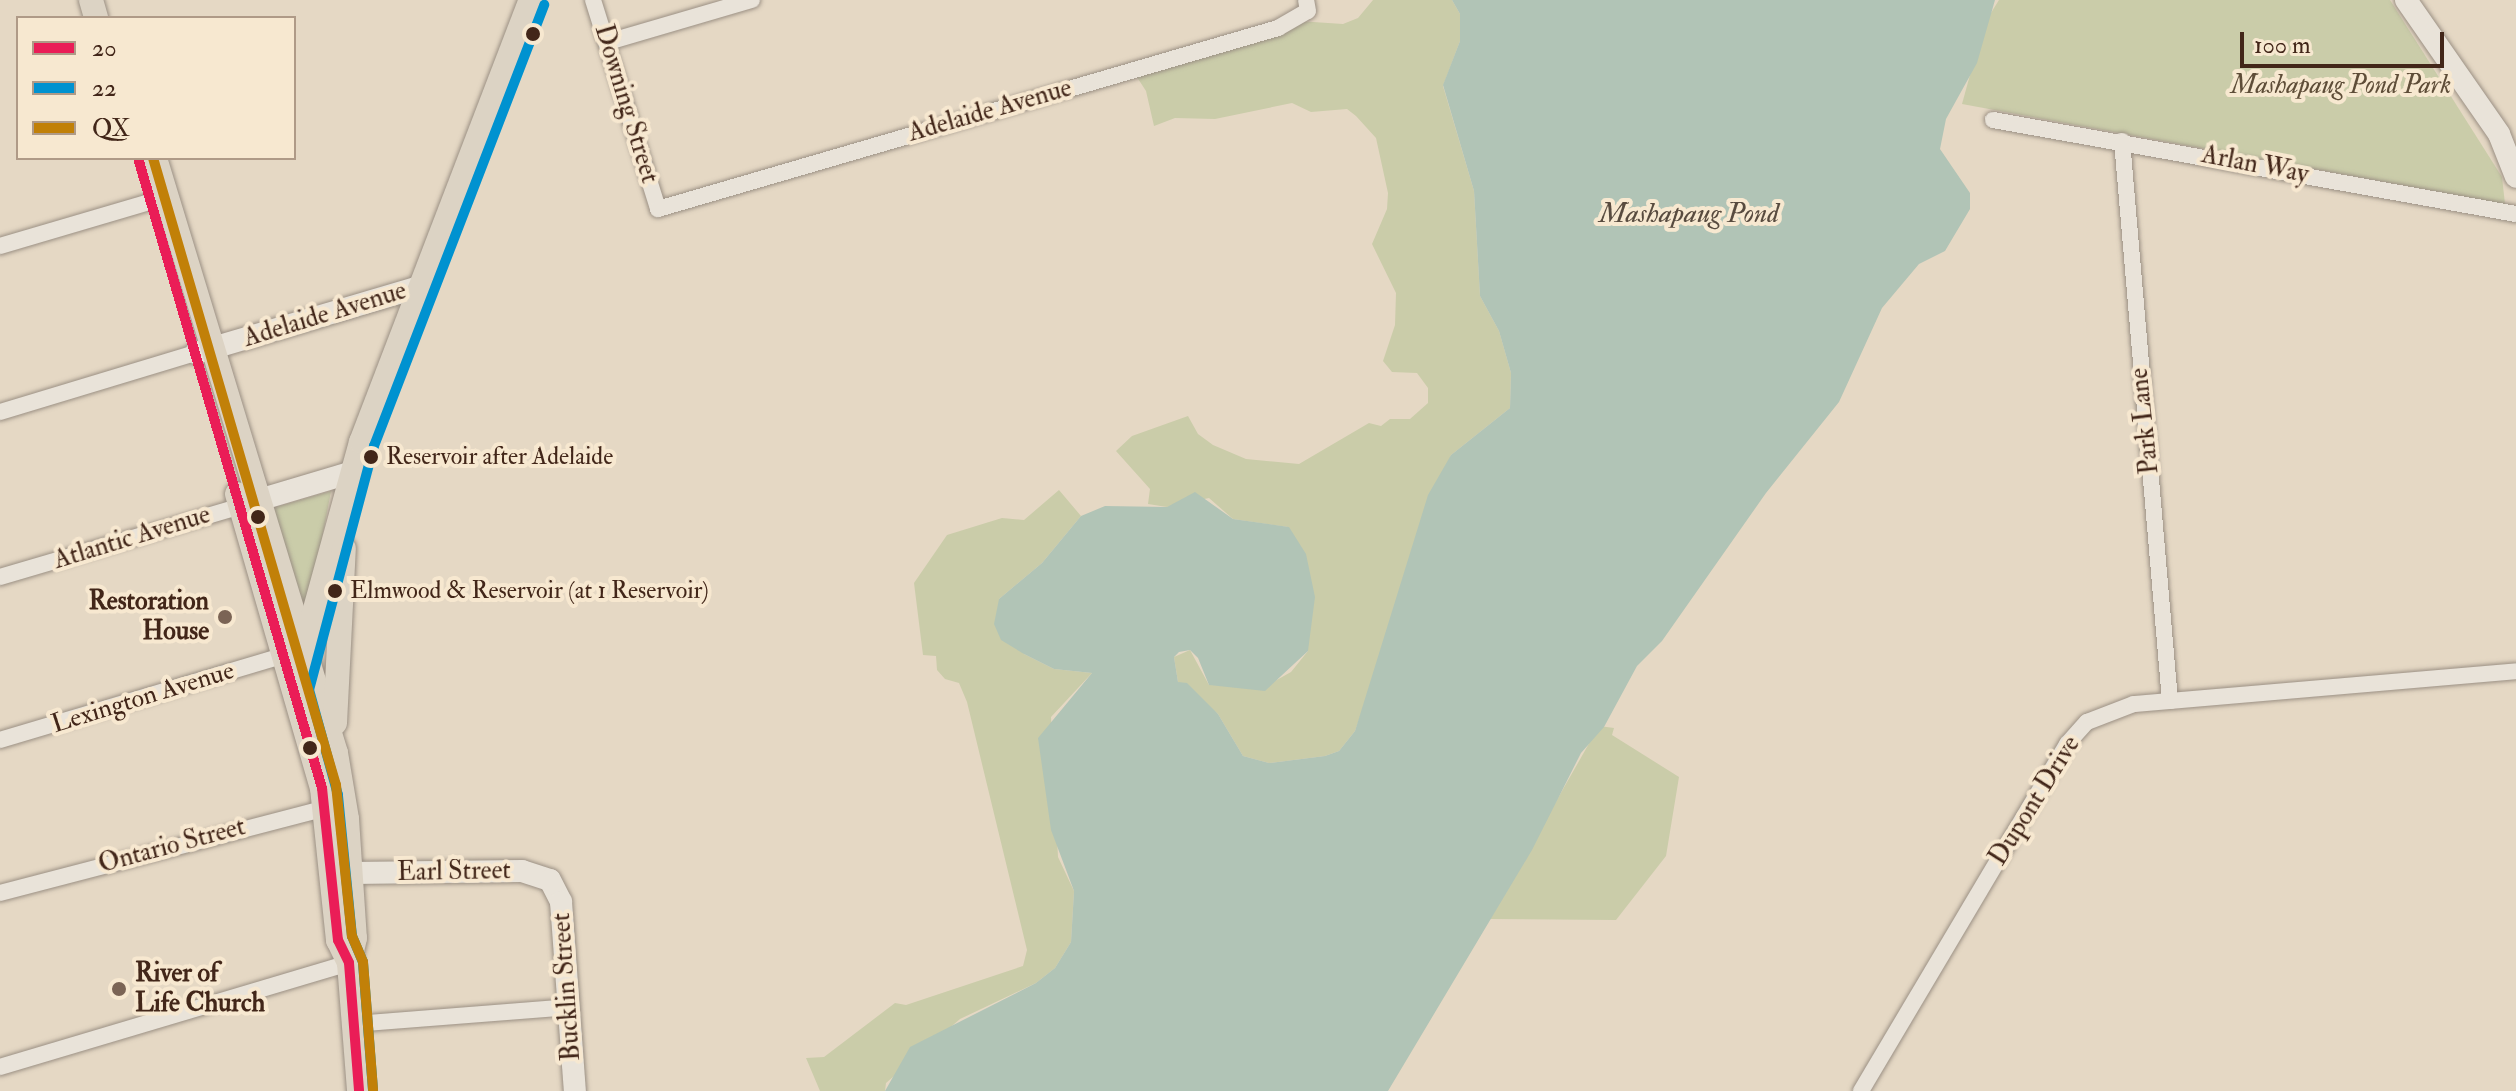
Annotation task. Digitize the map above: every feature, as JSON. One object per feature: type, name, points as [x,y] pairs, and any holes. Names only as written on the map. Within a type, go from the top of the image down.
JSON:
[{"type":"main road","points":[[349,963],[355,943],[351,873],[335,806],[295,690],[295,650],[349,496],[361,442],[531,0]]},
{"type":"main road","points":[[139,160],[158,199],[295,650],[336,753]]},
{"type":"main road","points":[[155,160],[158,199]]},
{"type":"main road","points":[[349,496],[334,668],[335,806],[338,940],[349,963],[359,1091]]},
{"type":"street","name":"Downing Street","points":[[593,0],[658,209]]},
{"type":"street","points":[[608,42],[752,0]]},
{"type":"street","name":"Adelaide Avenue","points":[[658,209],[1278,28],[1308,11],[1306,0]]},
{"type":"street","points":[[2406,0],[2499,134],[2516,177]]},
{"type":"street","name":"Arlan Way","points":[[1993,120],[2516,214]]},
{"type":"street","name":"Park Lane","points":[[2122,141],[2170,701]]},
{"type":"street","points":[[1,243],[158,199]]},
{"type":"street","name":"Adelaide Avenue","points":[[0,412],[419,287]]},
{"type":"street","name":"Atlantic Avenue","points":[[0,577],[356,471]]},
{"type":"street","name":"Lexington Avenue","points":[[0,740],[295,650]]},
{"type":"street","name":"Dupont Drive","points":[[1861,1091],[2072,736],[2109,711],[2170,701],[2516,671]]},
{"type":"street","name":"Ontario Street","points":[[0,893],[335,806]]},
{"type":"street","name":"Earl Street","points":[[351,873],[522,871],[554,884]]},
{"type":"street","name":"Bucklin Street","points":[[554,884],[561,902],[575,1091]]},
{"type":"street","points":[[0,1067],[349,963]]},
{"type":"street","points":[[354,1024],[569,1007]]},
{"type":"green space","points":[[1373,0],[1452,0],[1460,14],[1460,41],[1443,86],[1474,191],[1480,296],[1499,331],[1511,373],[1510,408],[1451,455],[1355,731],[1339,751],[1325,756],[1269,763],[1243,756],[1218,714],[1178,682],[1174,657],[1190,650],[1209,685],[1266,686],[1291,672],[1308,651],[1288,527],[1233,519],[1209,498],[1167,507],[1148,504],[1150,489],[1116,451],[1132,436],[1188,416],[1198,434],[1213,445],[1246,459],[1299,464],[1369,423],[1381,426],[1390,419],[1410,419],[1428,403],[1428,388],[1417,373],[1392,372],[1383,361],[1395,325],[1396,293],[1372,244],[1387,209],[1388,193],[1376,138],[1356,116],[1347,109],[1311,112],[1292,103],[1215,119],[1175,118],[1154,126],[1146,91],[1133,71],[1298,21],[1343,24],[1358,18]]},
{"type":"green space","name":"Mashapaug Pond Park","points":[[1999,0],[2390,0],[2502,177],[2505,204],[1962,104],[1984,24]]},
{"type":"green space","points":[[1059,490],[1081,516],[1042,563],[999,599],[1024,654],[1054,669],[1092,673],[1051,717],[1058,857],[1074,891],[1071,942],[1055,968],[1036,983],[960,1019],[886,1083],[885,1091],[820,1091],[806,1058],[824,1057],[895,1003],[906,1005],[1023,966],[1027,950],[967,702],[959,683],[945,679],[937,670],[936,656],[923,655],[914,583],[947,535],[1002,518],[1024,520]]},
{"type":"green space","points":[[331,491],[310,603],[299,605],[269,509]]},
{"type":"green space","points":[[1599,726],[1614,728],[1612,735],[1679,777],[1666,856],[1616,920],[1489,919]]},
{"type":"water","name":"Mashapaug Pond","points":[[1452,0],[1995,0],[1977,63],[1946,119],[1940,149],[1970,193],[1970,209],[1945,251],[1919,264],[1882,308],[1839,402],[1766,493],[1662,641],[1637,666],[1604,727],[1581,753],[1532,850],[1388,1091],[885,1091],[910,1047],[1036,983],[1055,968],[1071,942],[1074,891],[1051,830],[1038,738],[1092,673],[1054,669],[1024,654],[1001,640],[994,624],[999,599],[1042,563],[1081,516],[1105,506],[1167,507],[1195,492],[1233,519],[1289,527],[1306,554],[1315,597],[1308,651],[1265,691],[1209,685],[1198,658],[1190,650],[1179,652],[1174,657],[1178,682],[1187,683],[1218,714],[1243,756],[1269,763],[1325,756],[1339,751],[1355,731],[1428,495],[1451,455],[1510,408],[1511,373],[1499,331],[1480,296],[1474,191],[1443,85],[1460,41],[1460,14]]},
{"type":"transit line","name":"22","points":[[373,1090],[363,962],[352,936],[338,795],[309,690],[374,446],[544,5]]},
{"type":"transit line","name":"20","points":[[139,160],[322,788],[338,940],[349,963],[359,1091]]},
{"type":"transit line","name":"QX","points":[[154,160],[336,785],[352,936],[363,962],[373,1090]]},
{"type":"place","name":"Reservoir after Adelaide","points":[[371,457]]},
{"type":"place","name":"Elmwood & Reservoir (at 1 Reservoir)","points":[[335,591]]},
{"type":"place","name":"Restoration House","points":[[225,617]]},
{"type":"place","name":"River of Life Church","points":[[119,989]]}]
